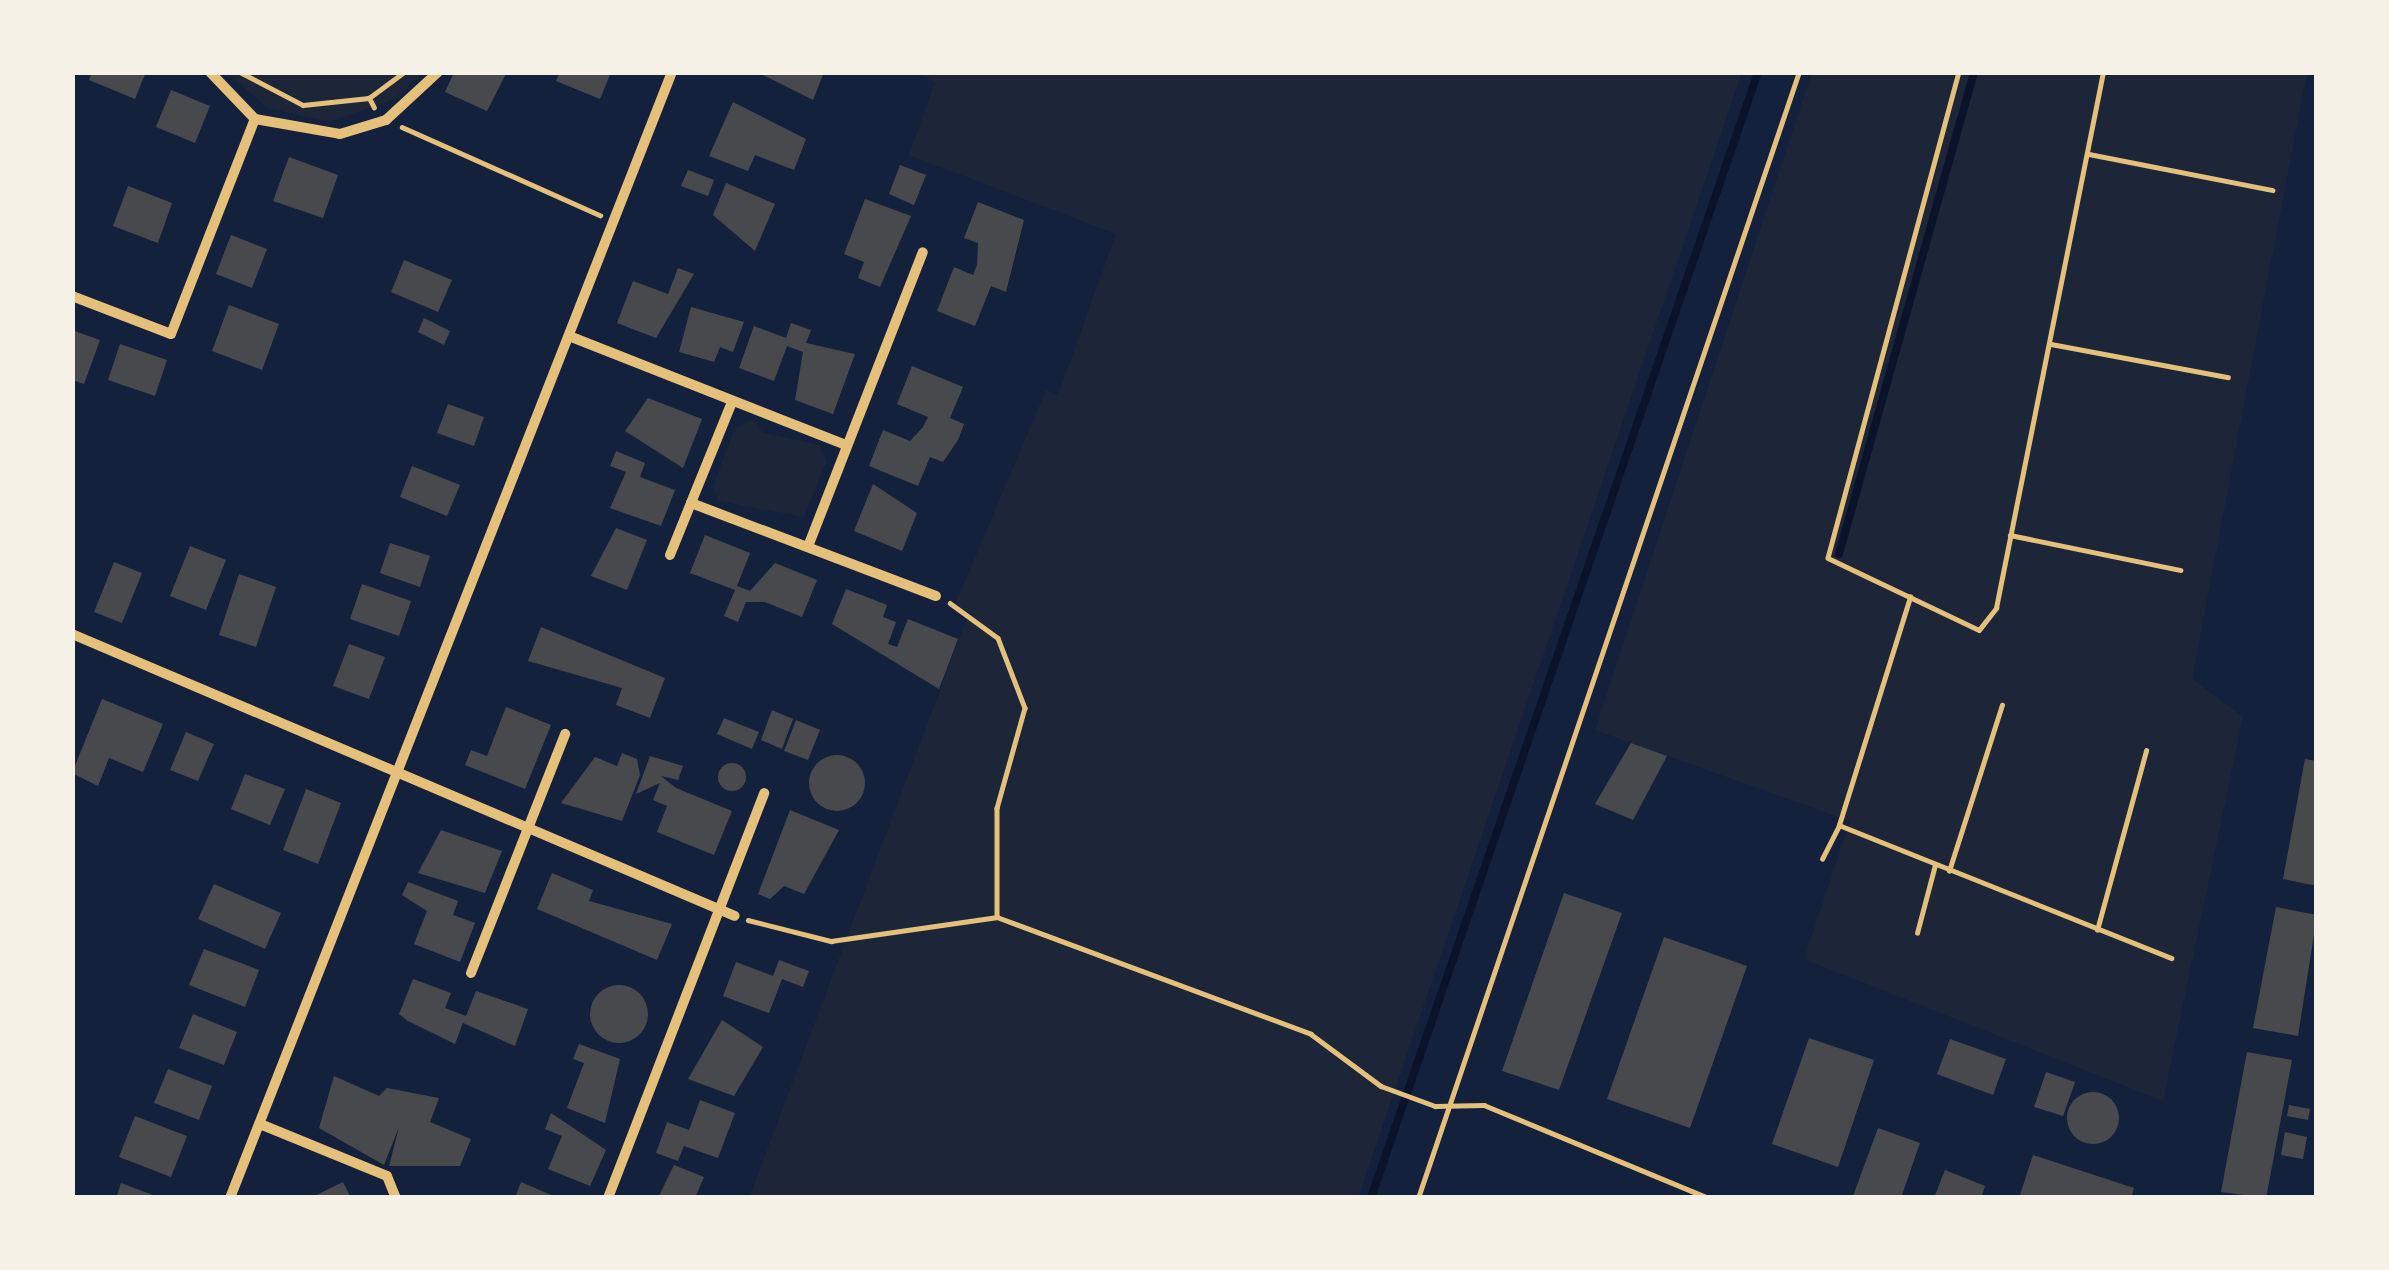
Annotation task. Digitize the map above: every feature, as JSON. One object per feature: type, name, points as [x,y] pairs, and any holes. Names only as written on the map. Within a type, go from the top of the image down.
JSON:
[{"type":"street","points":[[210,72],[255,119],[319,134],[383,121],[438,72]]},
{"type":"street","points":[[230,1198],[389,771],[569,336],[672,72]]},
{"type":"street","points":[[72,296],[171,334],[255,119]]},
{"type":"street","points":[[809,544],[923,252]]},
{"type":"street","points":[[569,336],[846,445]]},
{"type":"street","points":[[670,555],[732,402]]},
{"type":"street","points":[[692,503],[936,596]]},
{"type":"street","points":[[72,634],[389,771],[721,903],[735,916]]},
{"type":"street","points":[[471,973],[565,734]]},
{"type":"street","points":[[608,1198],[764,793]]},
{"type":"street","points":[[260,1124],[387,1176],[396,1198]]},
{"type":"path","points":[[240,72],[303,104],[369,98],[404,72]]},
{"type":"path","points":[[1418,1198],[1799,72]]},
{"type":"path","points":[[1960,72],[1828,558],[1979,630],[1996,608],[2103,72]]},
{"type":"path","points":[[369,98],[383,121],[614,221]]},
{"type":"path","points":[[2087,153],[2272,190]]},
{"type":"path","points":[[2049,343],[2228,376]]},
{"type":"path","points":[[2010,535],[2180,570]]},
{"type":"path","points":[[936,596],[998,638],[1024,708],[997,808],[997,917]]},
{"type":"path","points":[[1822,859],[1839,825],[1910,597]]},
{"type":"path","points":[[1949,872],[2002,705]]},
{"type":"path","points":[[2097,930],[2146,751]]},
{"type":"path","points":[[1839,825],[2170,958]]},
{"type":"path","points":[[1916,933],[1935,865]]},
{"type":"path","points":[[735,916],[831,941],[997,917],[1311,1034],[1382,1086],[1451,1109],[1484,1106],[1709,1198]]},
{"type":"shaded area","points":[[227,72],[423,72],[395,99],[329,122],[267,108]]},
{"type":"shaded area","points":[[914,72],[1742,72],[1358,1198],[749,1198],[968,616],[955,605],[1046,390],[1058,395],[1116,234],[909,155],[935,82]]},
{"type":"shaded area","points":[[1812,72],[2307,72],[2192,679],[2243,717],[2163,1101],[1804,959],[1850,821],[1595,730]]},
{"type":"shaded area","points":[[753,420],[763,433],[820,445],[826,462],[804,517],[719,501],[713,486],[735,428]]},
{"type":"building","points":[[92,72],[146,72],[135,99],[89,80]]},
{"type":"building","points":[[454,72],[507,72],[487,111],[445,92]]},
{"type":"building","points":[[560,72],[611,72],[600,99],[556,81]]},
{"type":"building","points":[[757,72],[824,72],[813,100]]},
{"type":"building","points":[[171,90],[210,106],[195,143],[156,127]]},
{"type":"building","points":[[733,102],[806,139],[794,170],[755,155],[748,171],[709,156]]},
{"type":"building","points":[[289,157],[338,175],[323,218],[273,201]]},
{"type":"building","points":[[900,165],[926,175],[914,205],[889,194]]},
{"type":"building","points":[[688,170],[714,180],[708,196],[681,186]]},
{"type":"building","points":[[726,183],[775,204],[755,251],[713,215]]},
{"type":"building","points":[[128,186],[172,203],[158,243],[113,226]]},
{"type":"building","points":[[865,199],[911,216],[880,287],[858,278],[864,262],[844,254]]},
{"type":"building","points":[[978,202],[1024,220],[1006,292],[991,286],[975,326],[937,311],[954,267],[973,275],[977,265],[978,243],[964,238]]},
{"type":"building","points":[[231,235],[267,249],[252,288],[216,274]]},
{"type":"building","points":[[404,260],[452,280],[438,312],[391,292]]},
{"type":"building","points":[[678,268],[694,274],[656,338],[617,323],[633,281],[668,294]]},
{"type":"building","points":[[229,305],[279,324],[262,370],[212,351]]},
{"type":"building","points":[[691,307],[744,322],[733,352],[720,347],[714,362],[679,352]]},
{"type":"building","points":[[424,318],[450,331],[444,345],[418,332]]},
{"type":"building","points":[[791,323],[811,330],[806,343],[855,354],[833,414],[795,400],[803,352],[787,346],[774,381],[739,368],[754,326],[786,338]]},
{"type":"building","points":[[72,330],[100,340],[84,384],[72,380]]},
{"type":"building","points":[[120,344],[167,360],[155,396],[108,380]]},
{"type":"building","points":[[912,366],[963,387],[950,418],[964,424],[958,440],[943,462],[930,457],[918,486],[869,466],[883,430],[910,441],[928,417],[897,404]]},
{"type":"building","points":[[648,398],[702,419],[683,468],[625,431]]},
{"type":"building","points":[[448,404],[484,417],[474,446],[437,433]]},
{"type":"building","points":[[616,451],[645,463],[640,477],[675,490],[661,526],[610,508],[626,472],[610,466]]},
{"type":"building","points":[[412,466],[460,485],[447,516],[400,497]]},
{"type":"building","points":[[873,484],[917,513],[902,551],[854,531]]},
{"type":"building","points":[[616,528],[647,540],[627,590],[591,576]]},
{"type":"building","points":[[705,535],[750,553],[737,586],[750,591],[775,563],[817,580],[802,617],[765,602],[746,602],[738,622],[724,616],[735,590],[690,573]]},
{"type":"building","points":[[390,543],[430,556],[420,587],[380,573]]},
{"type":"building","points":[[190,546],[226,560],[206,610],[170,596]]},
{"type":"building","points":[[114,562],[142,573],[122,623],[94,612]]},
{"type":"building","points":[[239,574],[276,587],[256,647],[219,635]]},
{"type":"building","points":[[362,584],[411,601],[399,636],[350,619]]},
{"type":"building","points":[[846,589],[887,605],[883,617],[896,622],[888,644],[897,647],[908,619],[958,639],[939,689],[832,624]]},
{"type":"building","points":[[541,627],[665,678],[650,718],[616,705],[622,688],[528,661]]},
{"type":"building","points":[[349,644],[385,657],[369,699],[333,686]]},
{"type":"building","points":[[102,699],[163,724],[143,772],[109,758],[98,786],[72,773]]},
{"type":"building","points":[[506,707],[551,725],[525,789],[465,765],[471,750],[487,756]]},
{"type":"building","points":[[772,710],[793,719],[782,749],[761,740]]},
{"type":"building","points":[[724,718],[759,732],[752,749],[717,734]]},
{"type":"building","points":[[796,720],[820,730],[808,760],[784,751]]},
{"type":"building","points":[[186,732],[214,744],[198,781],[170,770]]},
{"type":"building","points":[[1631,743],[1667,756],[1633,820],[1595,804]]},
{"type":"building","points":[[622,753],[637,759],[640,775],[622,821],[561,803],[595,757],[617,766]]},
{"type":"building","points":[[837,755],[857,763],[865,783],[857,803],[837,811],[817,803],[809,783],[817,763]]},
{"type":"building","points":[[650,756],[683,766],[678,780],[661,776],[676,788],[732,811],[714,855],[657,832],[667,806],[653,800],[660,783],[636,794]]},
{"type":"building","points":[[2305,759],[2317,761],[2317,886],[2283,879]]},
{"type":"building","points":[[732,763],[742,767],[746,777],[742,787],[732,791],[722,787],[718,777],[722,767]]},
{"type":"building","points":[[245,774],[285,789],[270,825],[231,809]]},
{"type":"building","points":[[306,789],[341,803],[318,864],[283,850]]},
{"type":"building","points":[[790,810],[839,830],[804,894],[784,886],[770,899],[758,894]]},
{"type":"building","points":[[441,830],[502,851],[485,893],[418,873]]},
{"type":"building","points":[[552,873],[593,890],[589,901],[672,924],[657,960],[537,909]]},
{"type":"building","points":[[408,882],[458,901],[453,915],[475,923],[460,962],[414,944],[427,911],[402,895]]},
{"type":"building","points":[[214,884],[281,913],[265,949],[198,919]]},
{"type":"building","points":[[1564,893],[1622,913],[1559,1090],[1502,1071]]},
{"type":"building","points":[[2276,907],[2317,915],[2298,1036],[2253,1028]]},
{"type":"building","points":[[1664,937],[1747,966],[1690,1128],[1607,1099]]},
{"type":"building","points":[[204,949],[259,970],[245,1007],[189,985]]},
{"type":"building","points":[[779,960],[809,971],[803,987],[782,979],[769,1013],[723,996],[736,962],[773,976]]},
{"type":"building","points":[[413,979],[451,993],[445,1008],[466,1016],[476,991],[528,1009],[515,1046],[463,1023],[455,1044],[408,1021],[399,1014]]},
{"type":"building","points":[[619,985],[640,993],[648,1014],[640,1035],[619,1043],[598,1035],[590,1014],[598,993]]},
{"type":"building","points":[[193,1014],[237,1032],[224,1065],[179,1048]]},
{"type":"building","points":[[722,1020],[763,1047],[734,1096],[688,1079]]},
{"type":"building","points":[[1809,1038],[1874,1060],[1838,1167],[1772,1144]]},
{"type":"building","points":[[1950,1039],[2006,1059],[1993,1095],[1937,1074]]},
{"type":"building","points":[[579,1044],[620,1059],[605,1123],[567,1108],[584,1063],[573,1059]]},
{"type":"building","points":[[2247,1052],[2292,1060],[2266,1198],[2221,1192]]},
{"type":"building","points":[[168,1069],[212,1086],[199,1120],[154,1103]]},
{"type":"building","points":[[2046,1072],[2075,1082],[2063,1116],[2034,1107]]},
{"type":"building","points":[[334,1076],[379,1096],[387,1088],[439,1098],[430,1122],[471,1139],[460,1166],[389,1166],[399,1127],[384,1165],[319,1128]]},
{"type":"building","points":[[2093,1092],[2112,1099],[2119,1118],[2112,1137],[2093,1144],[2074,1137],[2067,1118],[2074,1099]]},
{"type":"building","points":[[700,1100],[735,1113],[718,1158],[684,1146],[678,1161],[656,1153],[667,1122],[689,1130]]},
{"type":"building","points":[[2289,1105],[2310,1109],[2308,1120],[2287,1116]]},
{"type":"building","points":[[551,1113],[606,1150],[590,1186],[548,1169],[562,1136],[545,1129]]},
{"type":"building","points":[[135,1116],[187,1136],[171,1177],[119,1157]]},
{"type":"building","points":[[1878,1128],[1920,1143],[1901,1198],[1853,1196]]},
{"type":"building","points":[[2285,1132],[2307,1137],[2303,1159],[2281,1155]]},
{"type":"building","points":[[2033,1155],[2134,1188],[2131,1198],[2019,1198]]},
{"type":"building","points":[[674,1165],[704,1177],[695,1198],[658,1198]]},
{"type":"building","points":[[1945,1170],[1985,1186],[1981,1198],[1934,1198]]},
{"type":"building","points":[[343,1182],[351,1198],[310,1198]]},
{"type":"building","points":[[521,1182],[558,1198],[515,1198]]},
{"type":"building","points":[[121,1183],[161,1198],[116,1198]]},
{"type":"waterway","points":[[1371,1198],[1758,72]]},
{"type":"waterway","points":[[1839,554],[1974,72]]}]
